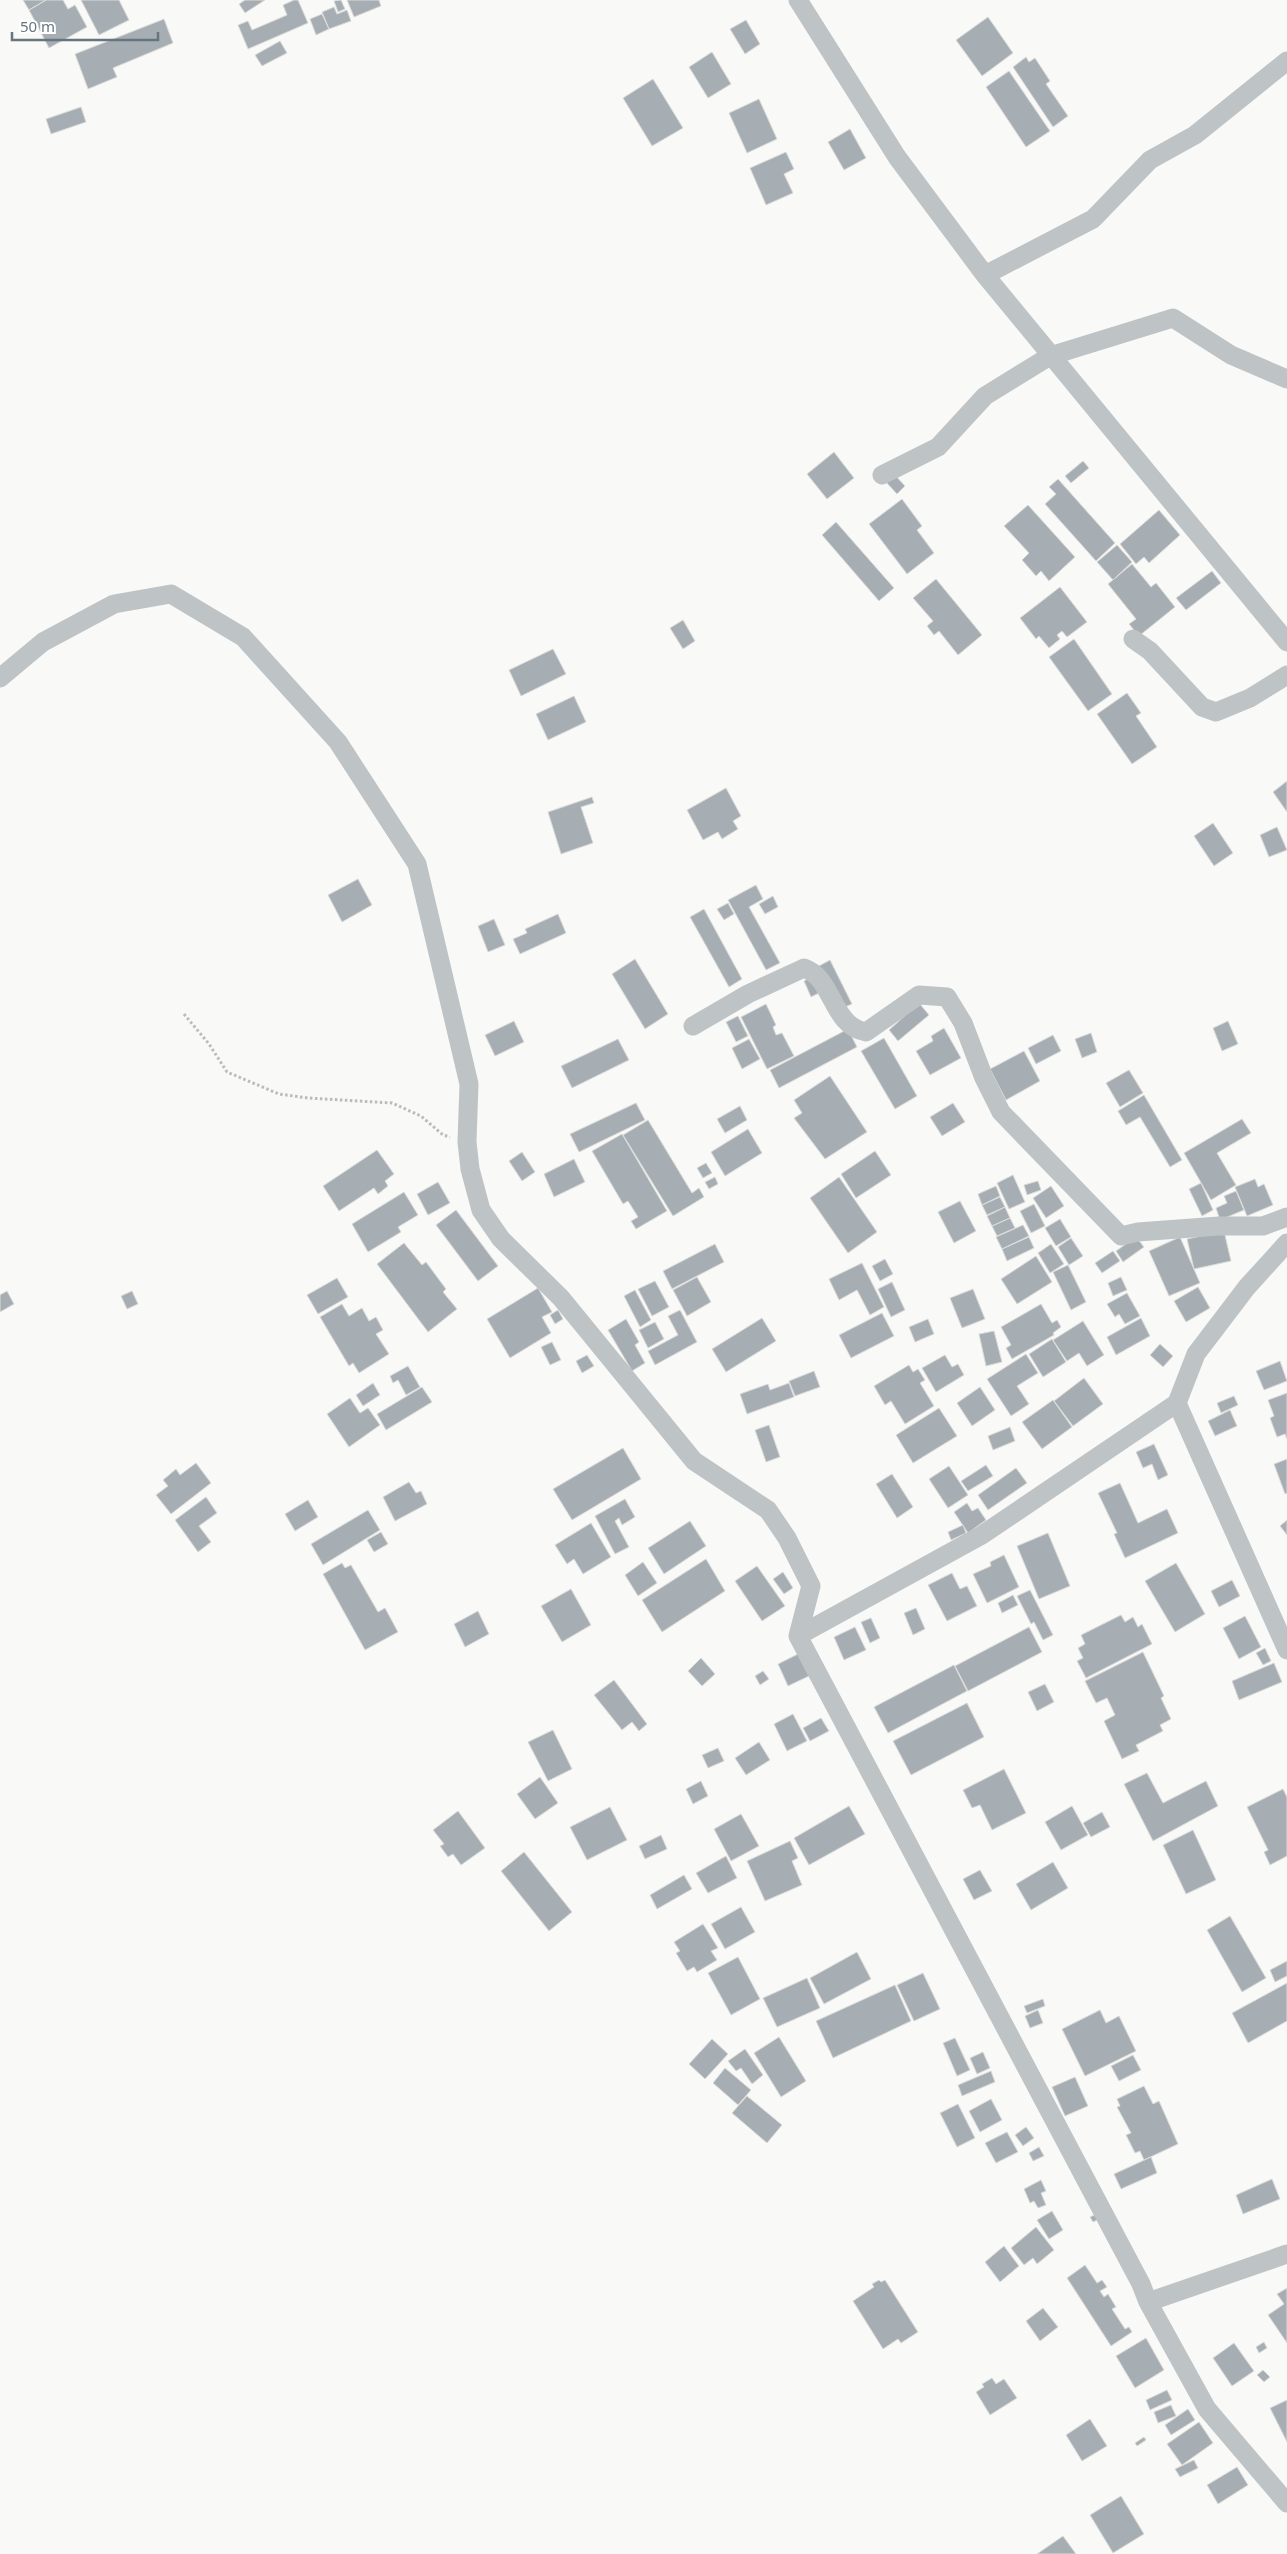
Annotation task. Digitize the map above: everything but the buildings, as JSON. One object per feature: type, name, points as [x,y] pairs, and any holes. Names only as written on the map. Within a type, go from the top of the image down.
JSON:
[{"type":"street","points":[[798,0],[897,157],[985,275],[1287,642]]},
{"type":"street","points":[[985,275],[1094,219],[1150,160],[1195,135],[1287,61]]},
{"type":"street","points":[[882,475],[938,446],[985,396],[1050,356],[1172,318],[1231,355],[1287,379]]},
{"type":"street","points":[[0,678],[43,642],[114,604],[171,594],[243,636],[338,742],[417,864],[469,1084],[467,1142],[470,1169],[481,1210],[501,1239],[561,1298],[694,1462],[768,1510],[787,1538],[811,1586],[798,1636],[1141,2284],[1148,2302],[1207,2409],[1287,2503]]},
{"type":"street","points":[[1133,640],[1150,650],[1202,707],[1216,712],[1250,698],[1287,675]]},
{"type":"street","points":[[693,1026],[748,994],[804,968],[815,973],[847,1024],[857,1030],[866,1032],[919,995],[948,997],[963,1023],[984,1078],[1001,1112],[1121,1236],[1148,1231],[1263,1226],[1287,1217]]},
{"type":"street","points":[[798,1636],[982,1535],[1177,1403],[1196,1354],[1247,1287],[1287,1243]]},
{"type":"street","points":[[1177,1403],[1287,1650]]},
{"type":"street","points":[[1148,2302],[1287,2254]]},
{"type":"path","points":[[184,1014],[209,1044],[227,1072],[279,1094],[308,1098],[392,1103],[421,1116],[443,1135],[467,1142]]}]
